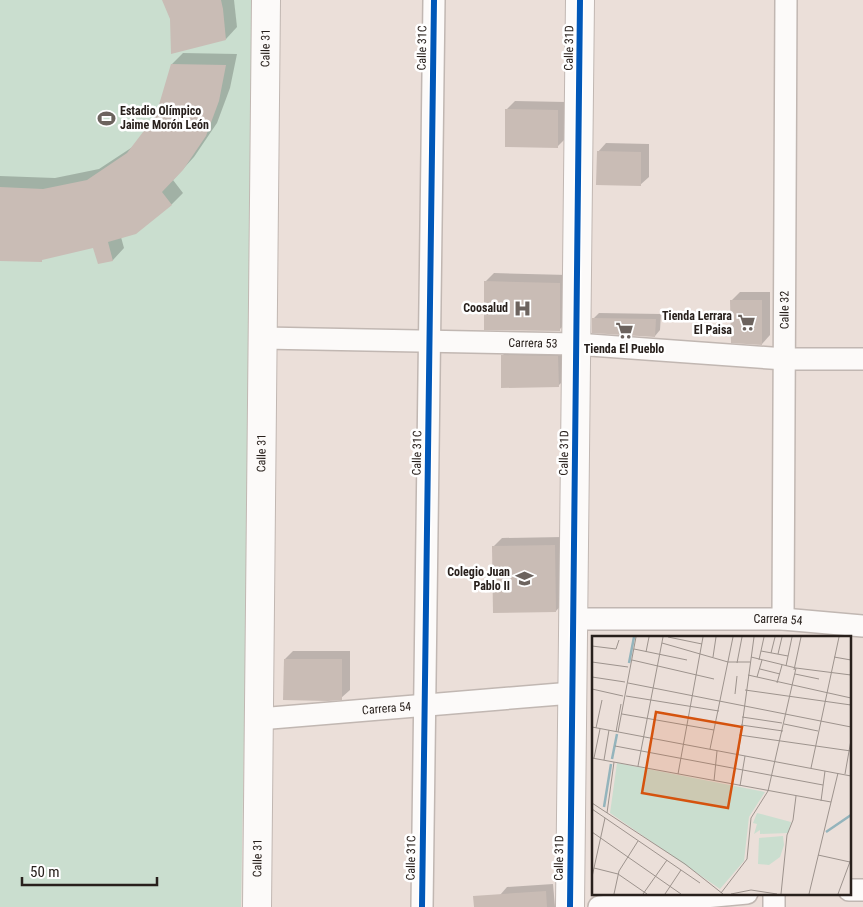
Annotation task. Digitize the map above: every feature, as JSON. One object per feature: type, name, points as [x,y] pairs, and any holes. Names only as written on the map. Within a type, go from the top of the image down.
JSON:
[{"type":"street","name":"Calle 31","points":[[257,907],[266,0]]},
{"type":"street","name":"Calle 31C","points":[[422,907],[434,0]]},
{"type":"street","name":"Calle 31D","points":[[570,907],[580,0]]},
{"type":"street","name":"Calle 32","points":[[783,619],[786,0]]},
{"type":"street","name":"Carrera 53","points":[[263,338],[576,344],[785,359],[863,359]]},
{"type":"street","name":"Carrera 54","points":[[573,619],[783,619],[863,626]]},
{"type":"street","name":"Carrera 54","points":[[259,719],[572,694]]},
{"type":"street","points":[[850,890],[863,890]]},
{"type":"street","points":[[599,907],[736,894]]},
{"type":"street","points":[[774,894],[774,907]]},
{"type":"green space","points":[[0,0],[257,0],[241,907],[0,907]]},
{"type":"building","points":[[162,0],[221,0],[226,40],[171,54],[170,19]]},
{"type":"building","name":"Estadio Olímpico Jaime Morón León","points":[[171,64],[226,65],[219,101],[206,136],[183,170],[162,192],[172,205],[136,234],[108,242],[113,261],[98,264],[93,248],[42,260],[42,262],[0,261],[0,187],[43,189],[87,180],[127,153],[156,115]]},
{"type":"building","points":[[505,109],[558,110],[558,148],[505,147]]},
{"type":"building","points":[[597,151],[641,152],[641,186],[596,185]]},
{"type":"building","name":"Coosalud","points":[[484,281],[560,283],[560,331],[484,330]]},
{"type":"building","name":"Tienda Lerrara El Paisa","points":[[730,300],[762,300],[762,345],[731,343]]},
{"type":"building","name":"Tienda El Pueblo","points":[[592,318],[656,319],[655,337],[592,333]]},
{"type":"building","points":[[501,355],[558,356],[559,387],[501,388]]},
{"type":"building","name":"Colegio Juan Pablo II","points":[[555,545],[556,612],[493,613],[492,546]]},
{"type":"building","points":[[284,659],[342,659],[342,700],[283,700]]},
{"type":"building","points":[[546,891],[547,907],[474,907],[473,896]]},
{"type":"cycle path","points":[[422,907],[434,0]]},
{"type":"cycle path","points":[[570,907],[580,0]]},
{"type":"place","name":"Estadio Olímpico Jaime Morón León","points":[[106,118]]},
{"type":"place","name":"Coosalud","points":[[522,308]]},
{"type":"place","name":"Tienda Lerrara El Paisa","points":[[746,323]]},
{"type":"place","name":"Tienda El Pueblo","points":[[624,330]]},
{"type":"place","name":"Colegio Juan Pablo II","points":[[524,579]]}]
